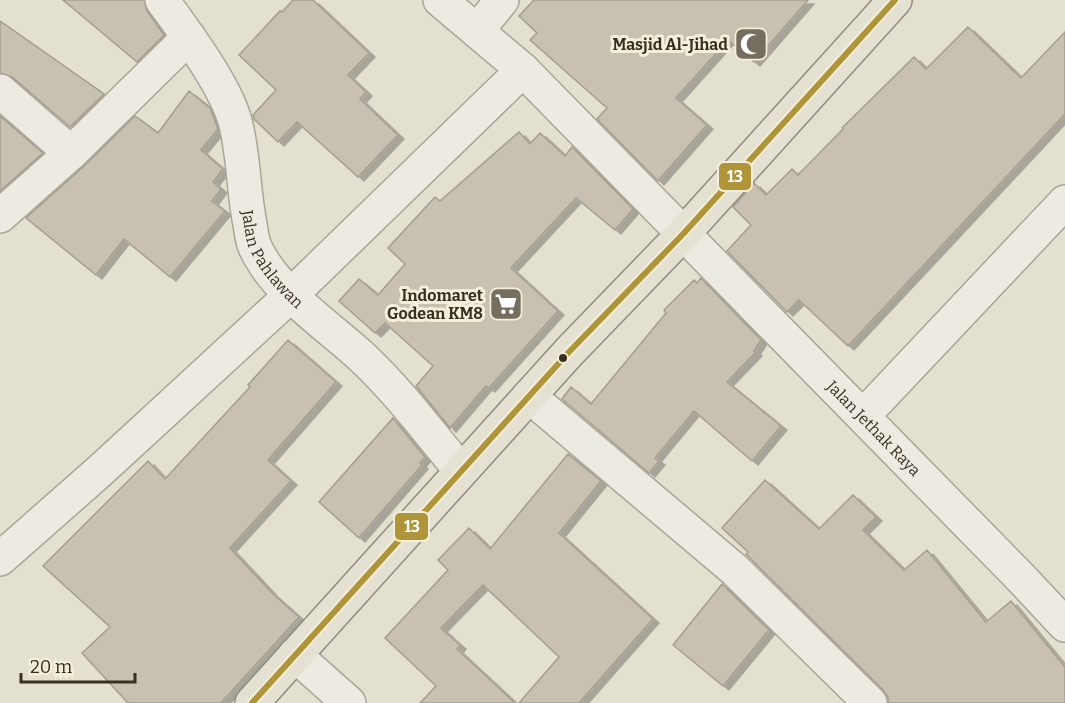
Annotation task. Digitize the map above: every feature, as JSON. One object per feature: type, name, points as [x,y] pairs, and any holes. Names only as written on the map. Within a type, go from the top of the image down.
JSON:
[{"type":"main road","points":[[252,703],[568,352],[684,233],[894,0]]},
{"type":"street","name":"Jalan Pahlawan","points":[[162,0],[189,37],[218,84],[234,120],[246,208],[254,246],[291,295],[362,357],[398,394],[461,471]]},
{"type":"street","name":"Jalan Jethak Raya","points":[[440,0],[523,70],[1065,625]]},
{"type":"street","points":[[477,31],[502,0]]},
{"type":"street","points":[[0,216],[71,153],[189,37]]},
{"type":"street","points":[[0,559],[102,469],[291,295],[523,70]]},
{"type":"street","points":[[0,91],[71,153]]},
{"type":"street","points":[[863,416],[1065,202]]},
{"type":"street","points":[[529,396],[735,570],[870,703]]},
{"type":"street","points":[[295,655],[349,703]]},
{"type":"building","points":[[63,0],[144,0],[147,11],[164,35],[137,62]]},
{"type":"building","points":[[293,0],[313,0],[369,53],[348,75],[366,92],[360,99],[398,135],[358,177],[297,122],[278,142],[254,119],[253,115],[276,90],[239,55]]},
{"type":"building","points":[[534,0],[808,0],[754,62],[728,40],[676,98],[707,125],[658,181],[597,119],[607,108],[530,40],[537,33],[519,16]]},
{"type":"building","points":[[0,21],[104,94],[70,127],[12,77],[0,73]]},
{"type":"building","points":[[968,27],[1021,78],[1065,32],[1065,114],[848,346],[799,300],[787,312],[727,251],[751,225],[733,207],[754,183],[766,195],[792,169],[798,175],[914,57],[926,69]]},
{"type":"building","points":[[189,91],[210,108],[218,129],[201,150],[223,169],[213,182],[221,189],[212,201],[225,211],[170,277],[124,239],[96,275],[26,218],[135,116],[158,133]]},
{"type":"building","points":[[0,116],[43,153],[0,191]]},
{"type":"building","points":[[519,132],[530,144],[540,133],[565,156],[572,147],[633,209],[615,230],[576,198],[511,268],[558,311],[489,388],[486,386],[450,428],[416,386],[433,366],[385,323],[375,333],[339,301],[359,279],[378,295],[405,264],[388,248],[435,197],[440,201]]},
{"type":"building","points":[[701,278],[761,340],[754,351],[756,352],[727,382],[781,426],[752,461],[694,411],[655,458],[659,461],[649,473],[562,399],[571,387],[591,404],[666,313],[664,310],[694,280],[697,283]]},
{"type":"building","points":[[288,340],[336,382],[268,460],[291,481],[230,548],[272,593],[299,617],[221,703],[128,703],[82,653],[110,627],[43,566],[148,461],[165,479],[250,387],[248,385]]},
{"type":"building","points":[[393,418],[425,457],[420,463],[422,465],[359,538],[319,502]]},
{"type":"building","points":[[568,454],[601,481],[559,533],[653,619],[579,703],[519,703],[559,657],[483,585],[441,628],[460,645],[457,649],[515,703],[420,703],[436,686],[385,638],[448,570],[438,560],[469,528],[490,549]]},
{"type":"building","points":[[765,480],[819,529],[853,495],[876,517],[863,530],[904,570],[927,550],[986,622],[1011,601],[1065,667],[1065,703],[888,703],[888,697],[883,690],[722,528]]},
{"type":"building","points":[[722,584],[769,630],[723,686],[673,645]]},
{"type":"transit line","name":"13","points":[[252,703],[569,352],[684,233],[895,0]]},
{"type":"place","name":"Masjid Al-Jihad","points":[[751,44]]},
{"type":"place","name":"Indomaret Godean KM8","points":[[506,304]]}]
